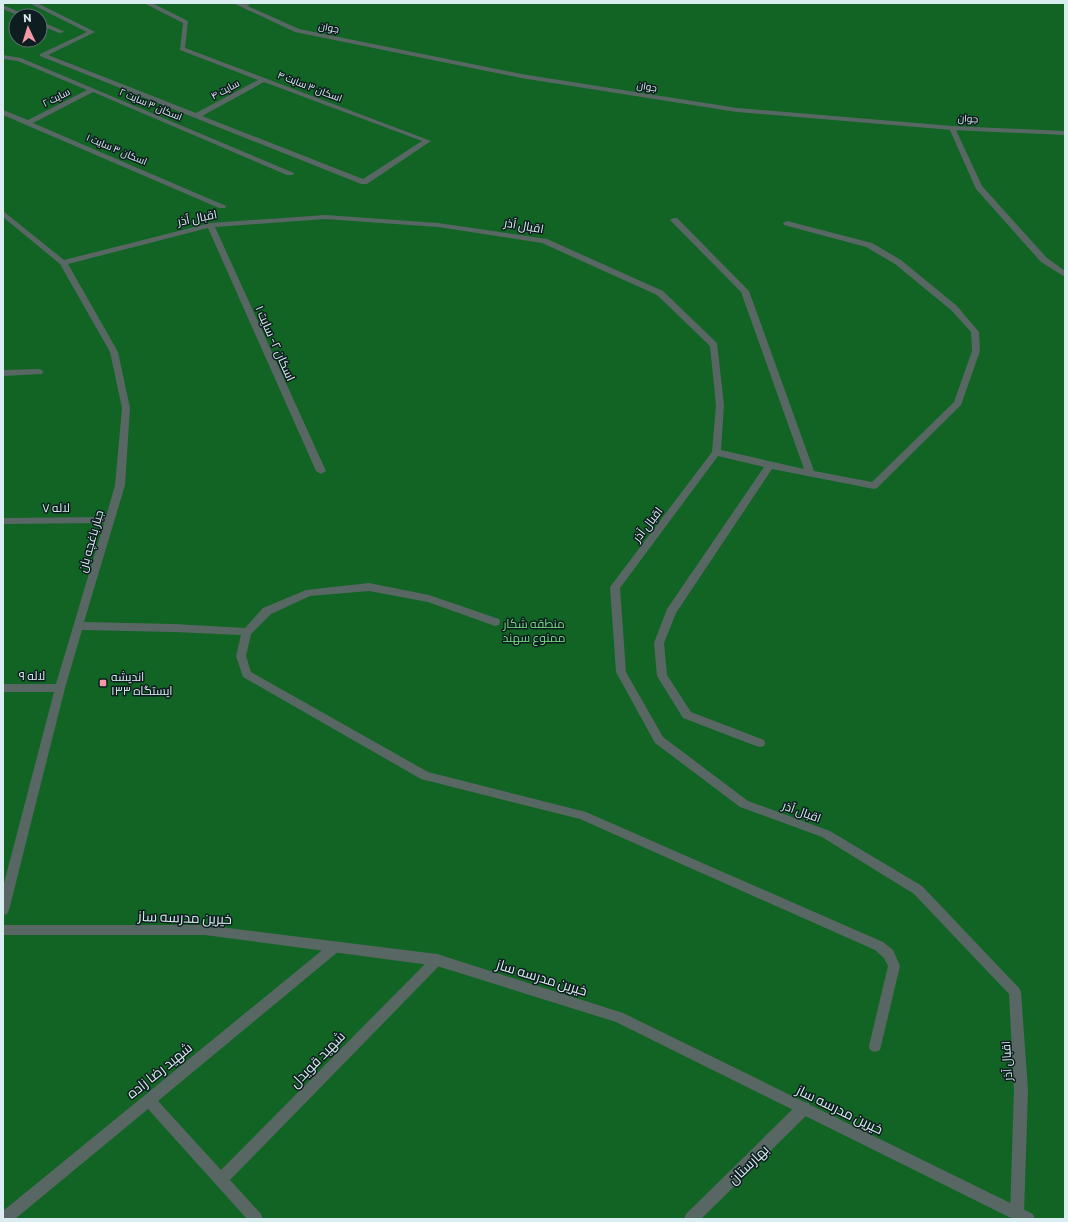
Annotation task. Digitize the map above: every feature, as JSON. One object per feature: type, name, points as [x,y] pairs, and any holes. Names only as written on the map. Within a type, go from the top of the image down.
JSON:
[{"type":"street","points":[[32,3],[92,32],[42,55],[196,116]]},
{"type":"street","name":"اسکان ۳ سایت ۴","points":[[147,3],[186,22],[182,49],[427,141],[364,182],[196,116]]},
{"type":"street","name":"جوان","points":[[243,4],[297,31],[521,76],[737,110],[952,128],[1065,133]]},
{"type":"street","points":[[48,26],[61,32]]},
{"type":"street","name":"اسکان ۳ سایت ۲","points":[[3,57],[19,59],[290,173]]},
{"type":"street","name":"سایت ۴","points":[[196,116],[264,79]]},
{"type":"street","name":"سایت ۲","points":[[29,122],[92,90]]},
{"type":"street","name":"اسکان ۳ سایت ۱","points":[[3,112],[222,206]]},
{"type":"street","points":[[952,128],[979,187],[1044,260],[1065,275]]},
{"type":"street","name":"جبار باغچه بان","points":[[3,213],[63,263],[114,352],[126,408],[120,485],[60,688],[3,910]]},
{"type":"street","name":"اقبال آذر","points":[[63,263],[210,225],[324,217],[438,225],[544,241],[660,293],[714,345],[720,405],[716,452],[615,587],[621,672],[659,740],[744,804],[826,834],[918,890],[1016,992],[1021,1090],[1023,1216]]},
{"type":"street","points":[[674,220],[745,291],[810,472]]},
{"type":"street","points":[[716,452],[770,465],[874,486],[958,403],[976,351],[975,332],[954,308],[898,262],[869,245],[787,223]]},
{"type":"street","name":"اسکان ۲- سایت ۱","points":[[210,225],[321,471]]},
{"type":"street","points":[[3,373],[39,372]]},
{"type":"street","points":[[760,743],[686,715],[662,676],[659,643],[671,612],[770,465]]},
{"type":"street","name":"لاله ۷","points":[[3,521],[110,520]]},
{"type":"street","points":[[495,622],[429,599],[369,587],[309,593],[267,611],[248,632],[244,641],[241,656],[247,674],[425,776],[582,815],[879,946],[889,954],[894,966],[875,1046]]},
{"type":"street","points":[[79,626],[174,628],[248,632]]},
{"type":"street","name":"لاله ۹","points":[[3,688],[60,688]]},
{"type":"street","name":"خیرین مدرسه ساز","points":[[3,930],[205,930],[436,960],[620,1017],[1023,1216]]},
{"type":"street","name":"شهید رضا زاده","points":[[4,1219],[335,947]]},
{"type":"street","name":"شهید قویدل","points":[[221,1180],[436,960]]},
{"type":"street","points":[[149,1100],[256,1219]]},
{"type":"street","name":"بهارستان","points":[[691,1219],[804,1108]]},
{"type":"green space","name":"منطقه شکار ممنوع سهند","points":[[3,3],[1065,3],[1065,1219],[3,1219]]},
{"type":"place","name":"اندیشه ایستگاه ۱۳۳","points":[[103,683]]}]
